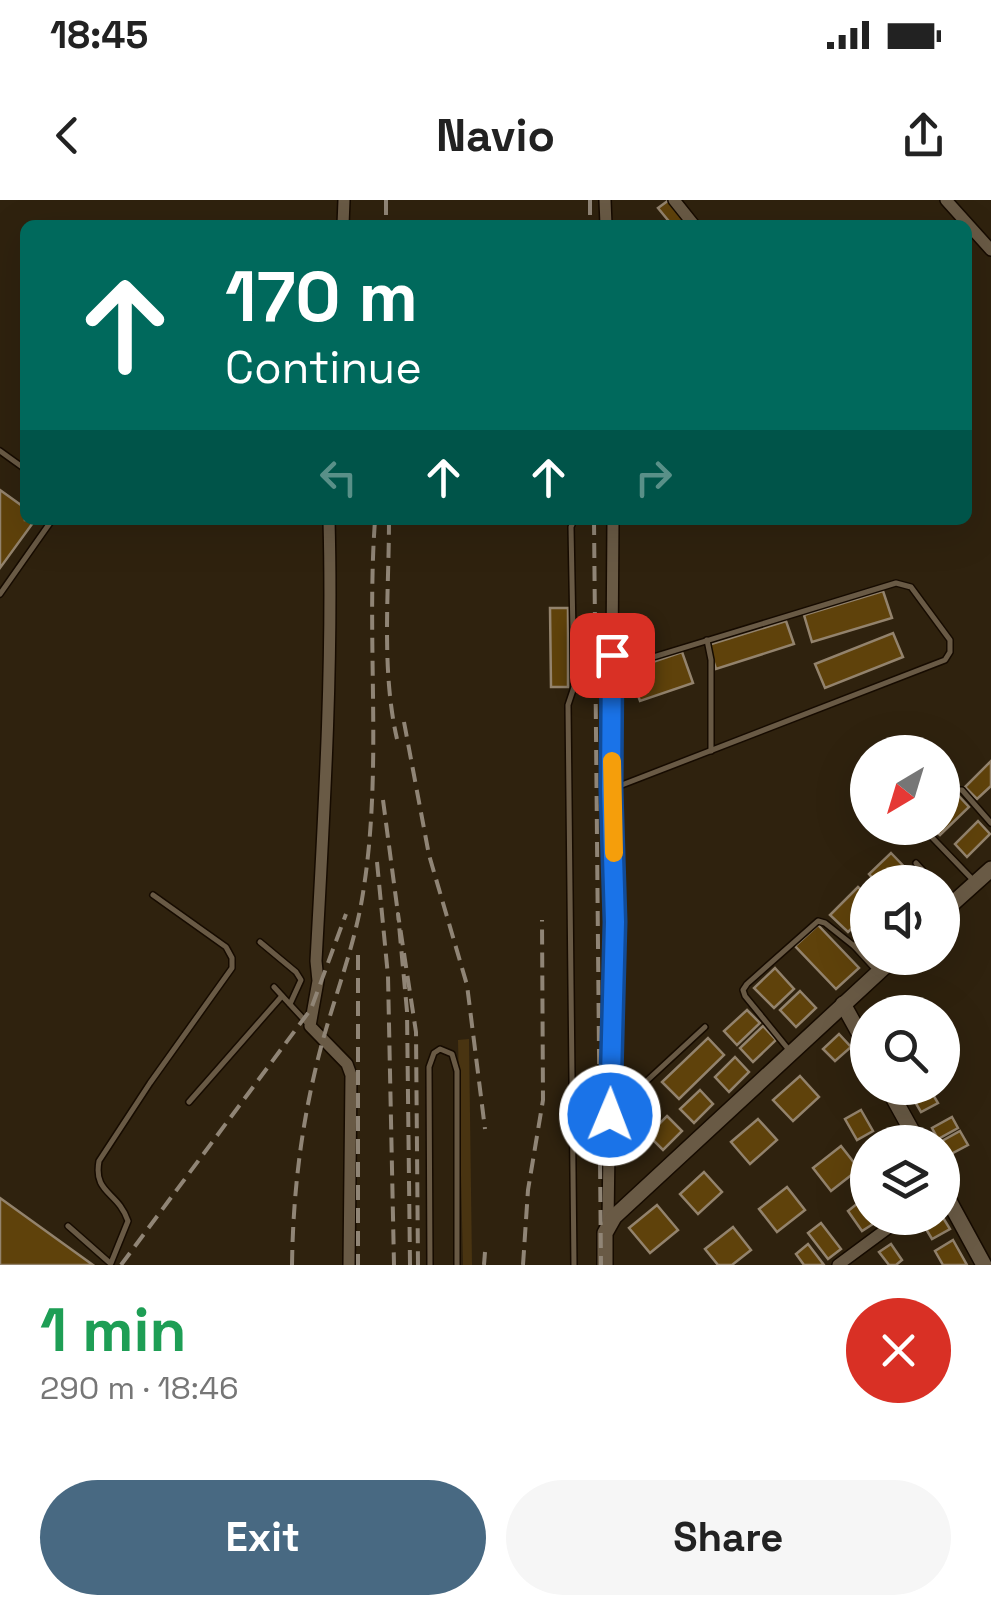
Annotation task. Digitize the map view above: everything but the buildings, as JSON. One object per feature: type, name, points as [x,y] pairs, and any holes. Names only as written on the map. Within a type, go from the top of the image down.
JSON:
[{"type":"street","points":[[674,200],[690,220]]},
{"type":"street","points":[[946,200],[964,220]]},
{"type":"street","points":[[972,229],[991,250]]},
{"type":"street","points":[[329,525],[331,594],[318,981],[310,1026],[347,1064],[350,1075],[349,1265]]},
{"type":"street","points":[[605,1265],[615,922],[611,789],[612,525]]},
{"type":"street","points":[[960,894],[991,869]]},
{"type":"street","points":[[608,1224],[875,975]]},
{"type":"street","points":[[844,1004],[850,1015]]},
{"type":"street","points":[[960,1221],[984,1265]]},
{"type":"street","points":[[838,1265],[879,1235]]},
{"type":"lane","points":[[0,450],[20,466]]},
{"type":"lane","points":[[0,594],[48,525]]},
{"type":"lane","points":[[572,525],[574,687],[568,704],[574,1265]]},
{"type":"lane","points":[[611,789],[945,660],[950,640],[911,587],[896,583],[613,669]]},
{"type":"lane","points":[[707,640],[711,660],[711,751]]},
{"type":"lane","points":[[960,790],[991,823]]},
{"type":"lane","points":[[939,845],[976,883]]},
{"type":"lane","points":[[68,1226],[111,1264],[128,1221],[123,1205],[100,1185],[96,1176],[98,1162],[232,968],[226,947],[154,895]]},
{"type":"lane","points":[[791,1052],[743,990],[818,921],[825,922],[850,943]]},
{"type":"lane","points":[[260,942],[301,980],[290,1004]]},
{"type":"lane","points":[[274,988],[310,1026]]},
{"type":"lane","points":[[188,1102],[282,996]]},
{"type":"lane","points":[[610,1115],[705,1027]]},
{"type":"lane","points":[[430,1265],[429,1067],[434,1053],[440,1049],[452,1054],[458,1071],[458,1265]]},
{"type":"shaded area","points":[[469,1039],[472,1265],[463,1265],[458,1040]]},
{"type":"railway","points":[[386,200],[386,220]]},
{"type":"railway","points":[[590,200],[590,220]]},
{"type":"railway","points":[[292,1265],[304,1128],[321,1047],[355,932],[369,846],[375,525]]},
{"type":"railway","points":[[389,525],[387,658],[397,739]]},
{"type":"railway","points":[[594,525],[601,1265]]},
{"type":"railway","points":[[404,722],[429,855],[467,985],[485,1129]]},
{"type":"railway","points":[[383,800],[398,914]]},
{"type":"railway","points":[[377,862],[388,976],[394,1265]]},
{"type":"railway","points":[[121,1265],[311,1009],[346,914]]},
{"type":"railway","points":[[410,1265],[407,1011],[398,914],[416,1032],[418,1265]]},
{"type":"railway","points":[[523,1265],[528,1190],[543,1100],[542,920]]},
{"type":"railway","points":[[358,955],[358,1265]]},
{"type":"railway","points":[[484,1265],[485,1252]]},
{"type":"slow traffic","points":[[612,761],[614,853]]},
{"type":"route","points":[[610,1115],[615,922],[612,655]]}]
